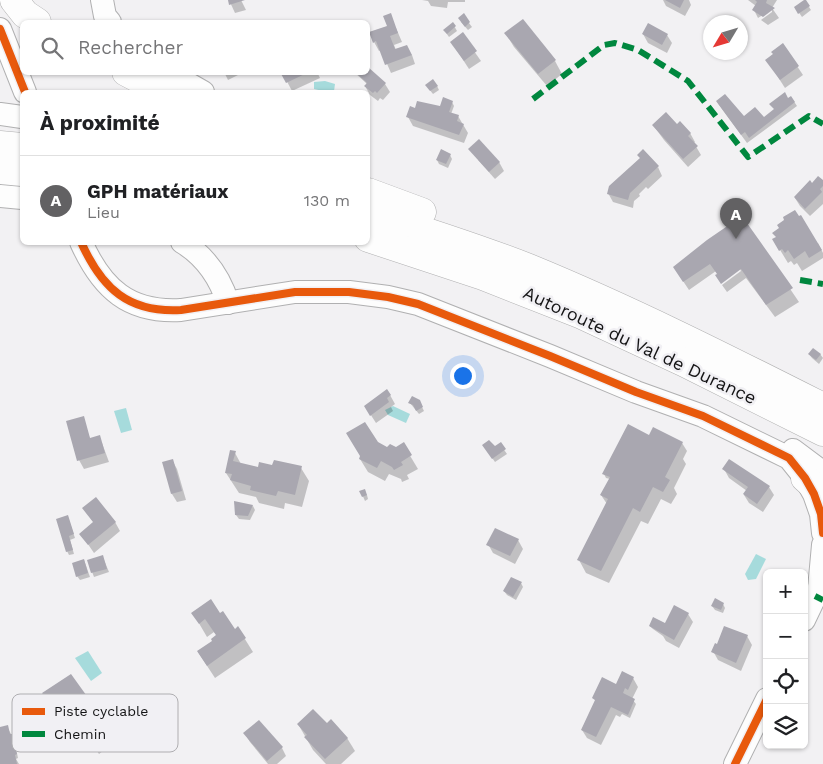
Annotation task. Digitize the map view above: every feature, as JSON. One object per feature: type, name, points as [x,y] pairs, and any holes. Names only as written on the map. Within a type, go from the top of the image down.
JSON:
[{"type":"highway","points":[[14,0],[25,14],[34,20]]},
{"type":"highway","points":[[132,75],[160,90]]},
{"type":"highway","points":[[0,144],[20,147]]},
{"type":"highway","points":[[0,170],[20,172]]},
{"type":"highway","points":[[370,193],[513,247],[614,295],[743,366],[823,407]]},
{"type":"highway","name":"Autoroute du Val de Durance","points":[[370,214],[431,232],[528,268],[600,299],[743,366]]},
{"type":"highway","name":"Autoroute du Val de Durance","points":[[370,239],[483,276],[582,315],[683,362],[823,432]]},
{"type":"highway","points":[[814,477],[816,488],[823,498]]},
{"type":"street","points":[[102,0],[105,16],[108,20]]},
{"type":"street","points":[[0,28],[24,90]]},
{"type":"street","points":[[173,75],[200,90]]},
{"type":"street","points":[[0,114],[20,117]]},
{"type":"street","points":[[0,196],[20,198]]},
{"type":"street","points":[[82,245],[90,261],[107,285],[117,294],[141,307],[175,311],[295,292],[349,292],[388,297],[418,304],[636,392],[719,423],[789,458],[814,477],[814,494],[821,514],[823,533]]},
{"type":"street","points":[[186,245],[210,267],[224,289],[228,303]]},
{"type":"street","points":[[807,614],[821,585],[823,545]]},
{"type":"street","points":[[736,764],[765,704]]},
{"type":"water","points":[[325,81],[335,84],[334,90],[314,89],[314,82]]},
{"type":"water","points":[[393,406],[410,414],[406,423],[388,415],[385,410]]},
{"type":"water","points":[[126,408],[132,430],[121,433],[114,411]]},
{"type":"water","points":[[756,554],[766,559],[756,579],[748,580],[745,574]]},
{"type":"water","points":[[88,651],[102,673],[91,681],[75,658]]},
{"type":"building","points":[[228,0],[245,0],[229,5]]},
{"type":"building","points":[[665,0],[684,0],[680,8]]},
{"type":"building","points":[[755,0],[767,0],[766,3],[775,8],[763,17],[752,10],[757,2]]},
{"type":"building","points":[[804,0],[810,6],[798,14],[794,7]]},
{"type":"building","points":[[391,13],[398,33],[390,36],[395,49],[407,45],[412,55],[385,65],[376,41],[373,43],[370,35],[370,32],[387,26],[383,16]]},
{"type":"building","points":[[464,13],[470,22],[465,27],[458,18]]},
{"type":"building","points":[[523,19],[556,60],[538,74],[504,33]]},
{"type":"building","points":[[453,22],[456,26],[447,34],[443,30]]},
{"type":"building","points":[[648,23],[668,34],[662,45],[642,34]]},
{"type":"building","points":[[463,32],[477,51],[464,61],[450,42]]},
{"type":"building","points":[[783,43],[799,66],[780,80],[765,60],[773,54],[771,52]]},
{"type":"building","points":[[370,69],[386,83],[377,93],[375,91],[373,93],[364,86],[367,83],[358,75],[370,75]]},
{"type":"building","points":[[282,75],[303,75],[286,83]]},
{"type":"building","points":[[433,79],[438,86],[430,91],[425,85]]},
{"type":"building","points":[[785,92],[788,98],[791,96],[795,102],[749,138],[745,132],[741,135],[716,101],[725,94],[744,116],[755,107],[764,117],[774,109],[769,104]]},
{"type":"building","points":[[443,97],[453,101],[449,112],[459,115],[457,121],[464,124],[459,135],[406,117],[410,106],[415,108],[417,101],[440,106]]},
{"type":"building","points":[[666,112],[677,124],[680,121],[691,133],[688,136],[698,146],[683,159],[652,125]]},
{"type":"building","points":[[479,139],[500,162],[489,172],[468,149]]},
{"type":"building","points":[[441,149],[451,154],[446,164],[436,160]]},
{"type":"building","points":[[643,149],[659,166],[630,193],[628,200],[607,194],[609,186],[640,158],[637,155]]},
{"type":"building","points":[[818,176],[823,180],[823,186],[820,189],[822,192],[805,209],[794,197],[810,180],[812,183]]},
{"type":"building","points":[[795,210],[799,216],[801,215],[822,250],[809,258],[805,251],[794,259],[788,250],[785,253],[782,249],[779,251],[772,239],[776,237],[772,233],[779,228],[777,225],[784,220],[783,217]]},
{"type":"building","points":[[742,216],[793,288],[766,305],[741,269],[721,284],[710,264],[683,282],[673,267],[707,240]]},
{"type":"building","points":[[813,348],[821,354],[816,360],[808,354]]},
{"type":"building","points":[[387,389],[391,395],[387,398],[389,402],[370,416],[364,406]]},
{"type":"building","points":[[412,396],[420,400],[423,407],[416,411],[413,405],[408,403]]},
{"type":"building","points":[[84,416],[90,438],[100,435],[105,453],[77,461],[66,421]]},
{"type":"building","points":[[365,422],[378,442],[387,447],[390,444],[396,447],[404,442],[412,455],[401,462],[403,465],[394,470],[381,461],[377,468],[359,459],[360,456],[346,433]]},
{"type":"building","points":[[628,424],[649,435],[653,427],[683,442],[665,477],[670,480],[663,492],[653,487],[640,512],[633,508],[601,571],[577,560],[608,499],[600,495],[610,477],[602,474]]},
{"type":"building","points":[[489,440],[495,446],[501,442],[506,449],[492,459],[482,445]]},
{"type":"building","points":[[230,450],[236,451],[233,461],[258,467],[259,462],[272,465],[274,460],[302,466],[295,495],[278,491],[276,496],[250,490],[251,486],[230,480],[232,474],[225,473]]},
{"type":"building","points":[[173,459],[182,491],[171,494],[162,462]]},
{"type":"building","points":[[729,459],[770,486],[757,504],[743,494],[748,487],[722,469]]},
{"type":"building","points":[[365,489],[367,495],[362,497],[359,491]]},
{"type":"building","points":[[96,497],[116,522],[88,545],[79,534],[93,522],[82,508]]},
{"type":"building","points":[[234,501],[253,505],[248,516],[235,515]]},
{"type":"building","points":[[68,515],[74,534],[69,536],[73,550],[66,552],[56,519]]},
{"type":"building","points":[[495,528],[519,539],[510,556],[486,545]]},
{"type":"building","points":[[103,555],[107,569],[91,573],[87,560]]},
{"type":"building","points":[[84,559],[88,573],[76,577],[72,563]]},
{"type":"building","points":[[511,577],[522,582],[513,597],[503,591]]},
{"type":"building","points":[[715,598],[724,603],[721,610],[711,606]]},
{"type":"building","points":[[211,599],[220,613],[223,611],[235,629],[238,626],[246,638],[207,666],[197,651],[212,641],[211,639],[216,635],[205,619],[199,624],[191,613]]},
{"type":"building","points":[[674,605],[689,613],[674,640],[649,626],[653,617],[665,623]]},
{"type":"building","points":[[724,626],[748,635],[736,663],[711,652],[715,643],[717,644]]},
{"type":"building","points":[[622,671],[634,677],[628,690],[625,688],[623,693],[635,699],[628,715],[611,707],[596,737],[581,730],[595,700],[592,698],[602,677],[616,684]]},
{"type":"building","points":[[71,674],[85,694],[43,694]]},
{"type":"building","points":[[313,709],[327,723],[331,719],[348,738],[325,759],[304,737],[307,735],[297,724]]},
{"type":"building","points":[[259,720],[283,747],[267,761],[243,733]]},
{"type":"building","points":[[8,725],[10,734],[12,734],[12,752],[16,752],[17,754],[15,755],[17,764],[0,764],[0,727]]},
{"type":"marked path","points":[[533,99],[604,45],[615,43],[638,50],[688,81],[748,157],[809,116],[823,124]]},
{"type":"marked path","points":[[800,280],[823,284]]},
{"type":"marked path","points":[[815,596],[823,600]]},
{"type":"cycle path","points":[[0,29],[24,90]]},
{"type":"cycle path","points":[[82,245],[98,273],[119,295],[146,307],[163,310],[181,310],[295,292],[349,292],[388,297],[418,304],[636,392],[703,416],[789,458],[805,478],[814,494],[821,514],[823,533]]},
{"type":"cycle path","points":[[735,764],[765,704]]},
{"type":"place","name":"GPH matériaux","points":[[736,239]]}]
